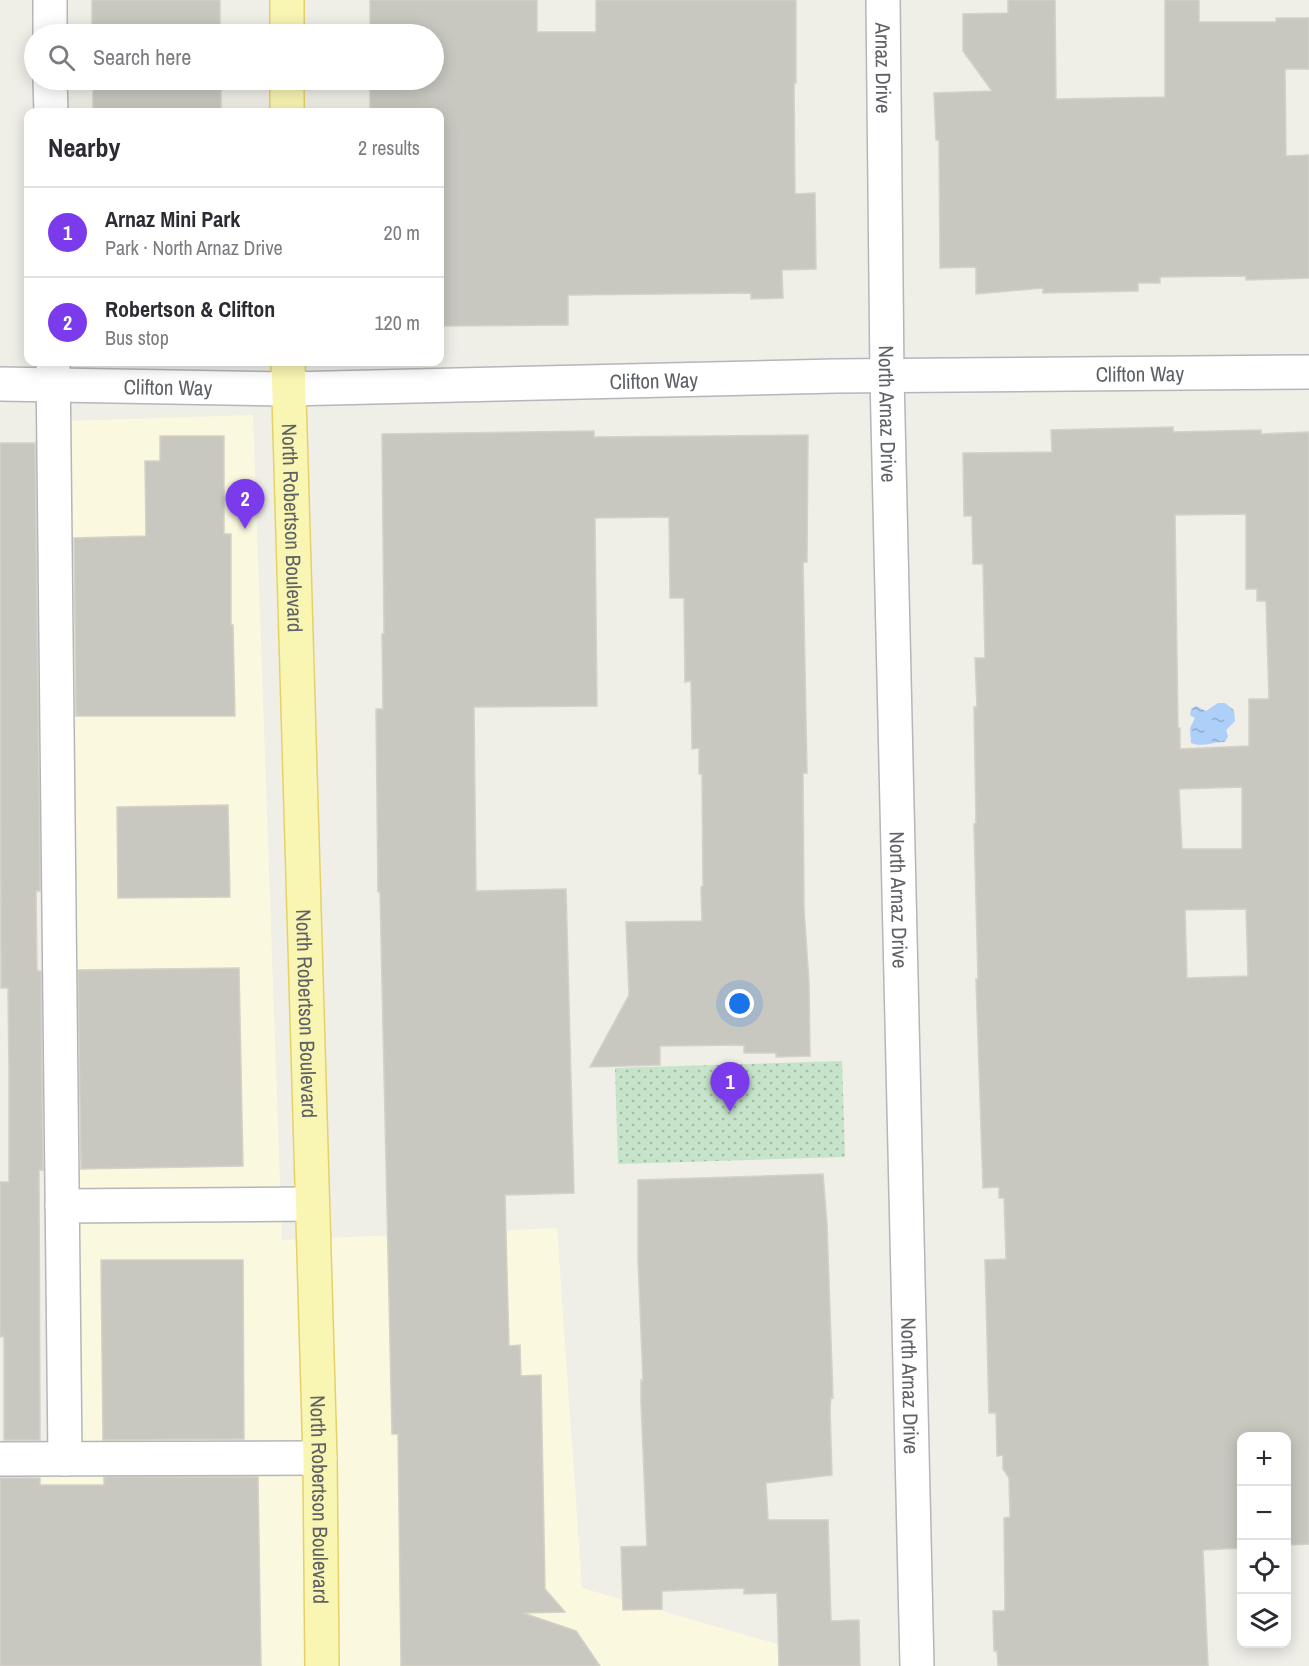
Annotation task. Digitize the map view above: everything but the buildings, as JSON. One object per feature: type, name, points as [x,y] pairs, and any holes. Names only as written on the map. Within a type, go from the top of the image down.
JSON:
[{"type":"main road","points":[[287,0],[287,24]]},
{"type":"main road","points":[[287,90],[287,108]]},
{"type":"main road","name":"North Robertson Boulevard","points":[[288,375],[320,1458],[322,1666]]},
{"type":"street","points":[[50,0],[50,24]]},
{"type":"street","name":"Arnaz Drive","points":[[883,0],[885,135]]},
{"type":"street","points":[[50,90],[51,108]]},
{"type":"street","name":"North Arnaz Drive","points":[[885,135],[887,376],[917,1666]]},
{"type":"street","name":"Clifton Way","points":[[0,384],[53,373],[887,376],[1309,372]]},
{"type":"street","points":[[53,373],[65,1459]]},
{"type":"street","points":[[62,1206],[312,1204]]},
{"type":"street","points":[[0,1459],[320,1458]]},
{"type":"shaded area","points":[[253,415],[282,1240],[557,1228],[582,1588],[854,1666],[0,1666],[0,1447],[72,1446],[66,421]]},
{"type":"green space","points":[[842,1061],[845,1157],[618,1164],[615,1068]]},
{"type":"water","points":[[1218,703],[1225,703],[1234,710],[1235,721],[1226,730],[1228,736],[1225,742],[1200,745],[1191,743],[1190,728],[1195,718],[1190,715],[1191,709],[1196,706],[1206,711]]},
{"type":"place","name":"Robertson & Clifton","points":[[245,529]]},
{"type":"place","name":"Arnaz Mini Park","points":[[730,1112]]}]
